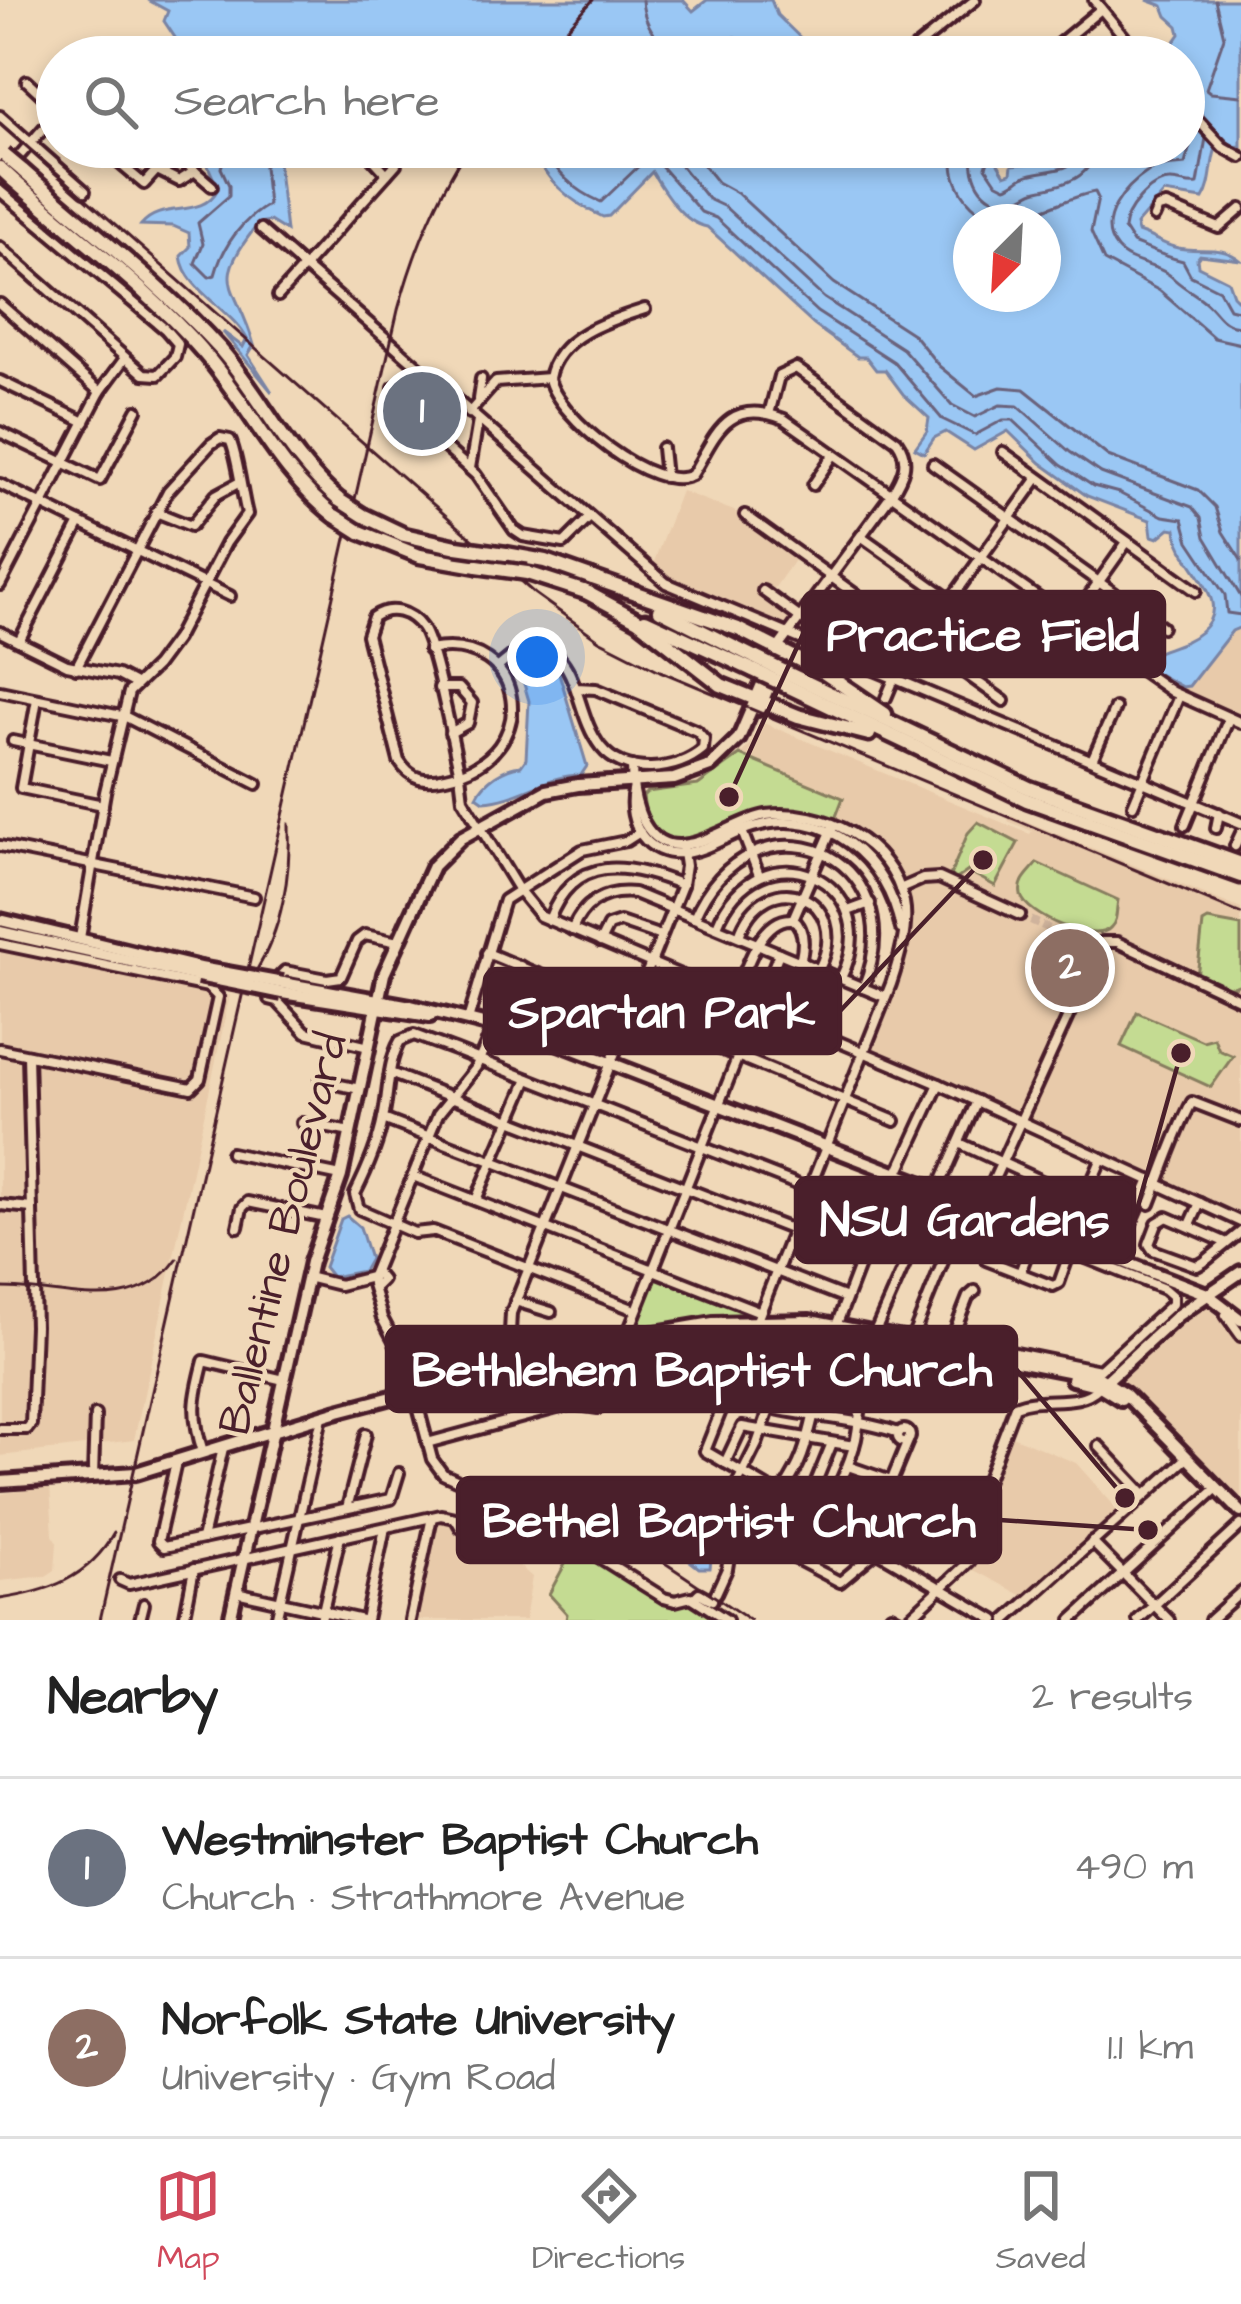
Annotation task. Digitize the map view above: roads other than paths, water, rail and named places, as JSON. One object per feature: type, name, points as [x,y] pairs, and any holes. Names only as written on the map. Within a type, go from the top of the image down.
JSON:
[{"type":"highway","points":[[2,158],[12,176],[191,339],[284,467],[335,516],[360,532],[420,556],[527,574],[584,591],[754,664]]},
{"type":"highway","points":[[12,176],[208,337],[296,456],[340,500],[364,516],[404,535],[506,554],[590,577],[724,623],[824,672],[922,746]]},
{"type":"highway","points":[[590,577],[754,664],[1065,815],[1241,876]]},
{"type":"highway","points":[[584,591],[638,620],[714,681],[759,700],[922,746],[1241,864]]},
{"type":"main road","name":"Ballentine Boulevard","points":[[230,1620],[307,1277],[341,1176],[377,1003],[398,942],[432,872],[482,830],[552,797],[633,785],[687,784],[721,768],[745,740],[781,650]]},
{"type":"main road","points":[[0,920],[73,947],[204,977],[377,1003],[537,1036],[936,1191],[977,1214],[1006,1218],[1201,1294],[1241,1319]]},
{"type":"main road","points":[[0,932],[34,939],[49,936],[72,941],[73,947]]},
{"type":"main road","points":[[73,947],[204,977]]},
{"type":"main road","points":[[1103,1383],[1174,1307],[1241,1268]]},
{"type":"main road","points":[[0,1485],[136,1473],[322,1415],[626,1336],[758,1316],[950,1345],[1103,1383],[1201,1294],[1241,1268]]},
{"type":"main road","points":[[1171,1282],[1179,1295],[1174,1307]]},
{"type":"main road","points":[[1219,1284],[1216,1293],[1241,1333]]},
{"type":"main road","points":[[964,1352],[1103,1383],[1241,1519]]},
{"type":"street","points":[[931,36],[975,0]]},
{"type":"street","points":[[1064,36],[1097,4],[1124,36]]},
{"type":"street","points":[[27,81],[36,90]]},
{"type":"street","points":[[0,116],[36,148]]},
{"type":"street","points":[[1205,129],[1222,148],[1241,157]]},
{"type":"street","points":[[12,176],[36,136]]},
{"type":"street","points":[[59,168],[85,191]]},
{"type":"street","points":[[125,168],[144,184],[158,170],[179,181],[195,171]]},
{"type":"street","points":[[191,168],[212,186]]},
{"type":"street","points":[[382,168],[387,173]]},
{"type":"street","points":[[278,296],[392,168]]},
{"type":"street","points":[[0,191],[169,332],[178,348],[170,363],[152,376],[125,358],[0,247]]},
{"type":"street","points":[[1154,217],[1163,206],[1221,227],[1240,210]]},
{"type":"street","points":[[261,229],[666,584],[1241,823]]},
{"type":"street","points":[[0,304],[100,392]]},
{"type":"street","points":[[645,309],[606,322],[577,340],[557,356],[549,378],[563,407],[622,458],[681,481],[692,476],[711,437],[732,419],[769,414],[792,424],[1179,696],[1241,722]]},
{"type":"street","points":[[0,585],[100,392],[125,358]]},
{"type":"street","points":[[769,414],[779,376],[789,368],[803,371],[902,448],[905,469],[891,494]]},
{"type":"street","points":[[469,413],[496,382],[549,378]]},
{"type":"street","points":[[478,400],[482,379]]},
{"type":"street","points":[[0,381],[85,422]]},
{"type":"street","points":[[394,387],[398,405],[470,468],[514,530],[567,542],[589,518]]},
{"type":"street","points":[[0,432],[98,479],[103,478],[137,410]]},
{"type":"street","points":[[470,468],[478,421]]},
{"type":"street","points":[[73,947],[94,865],[121,716],[135,684],[156,667],[176,640],[226,543],[245,518],[234,445],[225,438],[211,444],[185,471],[156,512],[76,668]]},
{"type":"street","points":[[662,448],[665,477]]},
{"type":"street","points":[[1003,452],[1196,591]]},
{"type":"street","points":[[813,485],[833,454]]},
{"type":"street","points":[[933,464],[1162,627]]},
{"type":"street","points":[[886,698],[894,679],[1037,478]]},
{"type":"street","points":[[156,512],[191,526],[216,495],[238,483]]},
{"type":"street","points":[[1,488],[230,596]]},
{"type":"street","name":"Ballentine Boulevard","points":[[781,650],[891,494]]},
{"type":"street","points":[[745,515],[1004,701]]},
{"type":"street","points":[[19,641],[80,523]]},
{"type":"street","points":[[861,536],[1016,646]]},
{"type":"street","points":[[1057,641],[1126,542]]},
{"type":"street","points":[[763,591],[869,669]]},
{"type":"street","points":[[429,650],[470,650],[497,668],[511,696],[508,733],[489,759],[460,774],[418,779],[398,761],[367,635],[374,617],[388,610],[402,612],[420,626],[439,688],[460,774],[463,799],[533,910],[939,1084],[1241,1222]]},
{"type":"street","points":[[0,632],[76,668],[135,684]]},
{"type":"street","points":[[497,668],[518,648],[541,647],[562,660],[592,738],[608,755],[632,766],[681,762],[698,754],[704,742],[697,731],[596,689],[575,688]]},
{"type":"street","points":[[439,688],[462,690],[472,703],[469,722],[450,733]]},
{"type":"street","points":[[0,691],[121,716],[257,784]]},
{"type":"street","points":[[1133,805],[1179,696]]},
{"type":"street","points":[[37,699],[21,788],[103,805]]},
{"type":"street","points":[[1093,760],[1114,708]]},
{"type":"street","points":[[1185,825],[1229,718]]},
{"type":"street","points":[[13,741],[111,761]]},
{"type":"street","points":[[632,766],[631,808],[643,831],[660,840],[683,849],[740,827],[782,823],[832,827],[869,858],[905,908],[899,959],[885,997],[704,1451],[995,1620]]},
{"type":"street","points":[[1216,828],[1219,813]]},
{"type":"street","points":[[740,827],[759,875]]},
{"type":"street","points":[[793,919],[832,827]]},
{"type":"street","points":[[468,1020],[502,903],[590,847],[626,841],[643,831]]},
{"type":"street","points":[[1235,846],[1241,833]]},
{"type":"street","points":[[0,846],[254,897]]},
{"type":"street","points":[[694,918],[717,877],[750,853],[788,846],[820,852],[849,872],[870,903],[877,946],[863,988]]},
{"type":"street","points":[[533,1414],[509,1326],[515,1301],[682,885],[683,849]]},
{"type":"street","points":[[549,920],[565,891],[601,869],[634,867],[682,885]]},
{"type":"street","points":[[716,927],[734,894],[759,875],[789,870],[811,875],[835,891],[848,911],[853,941],[841,978]]},
{"type":"street","points":[[896,891],[923,879],[939,878],[1020,915]]},
{"type":"street","points":[[572,930],[589,904],[613,893],[634,893],[885,997]]},
{"type":"street","points":[[739,936],[748,914],[763,900],[780,894],[802,897],[818,908],[827,926],[828,945],[819,969]]},
{"type":"street","points":[[848,911],[870,903]]},
{"type":"street","points":[[734,998],[773,922],[793,919]]},
{"type":"street","points":[[779,1016],[804,932],[793,919]]},
{"type":"street","points":[[600,942],[608,926],[620,922],[661,936]]},
{"type":"street","points":[[369,1047],[306,1032],[269,998],[286,971],[340,977],[362,936],[398,942]]},
{"type":"street","points":[[910,1342],[958,1222],[977,1214],[1093,949],[1105,941],[1117,942],[1241,1000]]},
{"type":"street","points":[[0,944],[73,947],[204,977],[218,997],[199,1082],[187,1089],[0,1049]]},
{"type":"street","points":[[487,952],[895,1121]]},
{"type":"street","points":[[427,1442],[572,1404],[598,1408],[779,952]]},
{"type":"street","points":[[508,998],[520,966]]},
{"type":"street","points":[[537,1036],[552,979]]},
{"type":"street","points":[[456,1480],[438,1469],[427,1442],[405,1358],[386,1326],[375,1280],[428,1136],[451,1095],[481,1060],[494,1026]]},
{"type":"street","points":[[635,1310],[433,1231],[414,1232],[394,1225],[356,1206],[355,1194],[383,1119],[395,1046],[414,1035],[878,1216]]},
{"type":"street","points":[[0,1429],[27,1429],[31,1424],[34,1326],[28,1055]]},
{"type":"street","points":[[390,1073],[862,1257]]},
{"type":"street","points":[[476,1200],[528,1079]]},
{"type":"street","points":[[320,1081],[360,1089]]},
{"type":"street","points":[[836,1326],[878,1216],[939,1084]]},
{"type":"street","points":[[820,1518],[854,1446],[862,1379],[874,1334],[977,1101]]},
{"type":"street","points":[[1115,1260],[1154,1182],[1165,1172],[1164,1160],[1192,1102],[1241,1121]]},
{"type":"street","points":[[383,1119],[846,1298]]},
{"type":"street","points":[[302,1123],[351,1132]]},
{"type":"street","points":[[959,1143],[1115,1215]]},
{"type":"street","points":[[231,1153],[341,1176]]},
{"type":"street","points":[[977,1214],[992,1230],[984,1261],[1057,1285],[1102,1158]]},
{"type":"street","points":[[413,1176],[758,1316]]},
{"type":"street","points":[[1150,1204],[1154,1182]]},
{"type":"street","points":[[238,1227],[248,1202],[326,1218]]},
{"type":"street","points":[[1190,1225],[1200,1203]]},
{"type":"street","points":[[0,1205],[32,1208]]},
{"type":"street","points":[[1227,1243],[1171,1217],[1161,1219],[1150,1246],[1198,1266],[1241,1232]]},
{"type":"street","points":[[974,1291],[950,1345],[1100,1370],[1174,1307],[1169,1292],[1070,1246],[1016,1231],[1006,1218]]},
{"type":"street","points":[[1020,1273],[1034,1238]]},
{"type":"street","points":[[307,1277],[333,1284],[375,1280]]},
{"type":"street","points":[[515,1301],[551,1312]]},
{"type":"street","points":[[783,1368],[803,1320]]},
{"type":"street","points":[[204,1454],[194,1422],[194,1399],[204,1361],[284,1380]]},
{"type":"street","points":[[1081,1398],[1082,1381]]},
{"type":"street","points":[[899,1618],[943,1588],[970,1561],[971,1521],[1012,1411],[1026,1401],[1081,1398],[1103,1383]]},
{"type":"street","points":[[728,1395],[769,1410],[858,1423],[902,1438],[901,1456],[879,1511],[856,1539]]},
{"type":"street","points":[[694,1598],[699,1593],[714,1596],[727,1569],[741,1472],[769,1410]]},
{"type":"street","points":[[93,1477],[95,1415]]},
{"type":"street","points":[[276,1620],[322,1415]]},
{"type":"street","points":[[813,1417],[808,1439],[772,1506],[773,1540],[788,1555],[840,1582],[896,1535]]},
{"type":"street","points":[[724,1462],[740,1428],[854,1446]]},
{"type":"street","points":[[346,1508],[366,1434]]},
{"type":"street","points":[[832,1443],[814,1487],[832,1498]]},
{"type":"street","points":[[1099,1446],[1144,1495]]},
{"type":"street","points":[[202,1539],[223,1448]]},
{"type":"street","points":[[1006,1620],[1185,1459]]},
{"type":"street","points":[[176,1462],[159,1538],[164,1546],[377,1502],[394,1496],[399,1473]]},
{"type":"street","points":[[848,1466],[891,1481]]},
{"type":"street","points":[[842,1479],[884,1498]]},
{"type":"street","points":[[1072,1620],[1215,1490]]},
{"type":"street","points":[[120,1580],[129,1584],[432,1517],[452,1516],[461,1528]]},
{"type":"street","points":[[410,1620],[432,1517]]},
{"type":"street","points":[[1138,1620],[1241,1519]]},
{"type":"street","points":[[236,1592],[322,1616],[364,1620],[385,1528]]},
{"type":"street","points":[[496,1545],[537,1534],[558,1534],[667,1600],[694,1598],[727,1620]]},
{"type":"street","points":[[322,1616],[340,1538]]},
{"type":"street","points":[[1092,1542],[1169,1620]]},
{"type":"street","points":[[184,1620],[194,1569]]},
{"type":"street","points":[[1210,1620],[1241,1592]]},
{"type":"street","points":[[140,1620],[144,1604]]},
{"type":"water","points":[[148,0],[683,0],[693,11],[707,0],[771,0],[777,15],[798,36],[174,36],[164,21],[168,11]]},
{"type":"water","points":[[1147,0],[1241,0],[1241,146],[1233,147],[1223,137],[1218,143],[1203,199],[1164,193],[1136,225],[1138,232],[1170,246],[1217,250],[1240,260],[1200,255],[1197,259],[1198,266],[1228,281],[1241,303],[1241,627],[1232,631],[1189,686],[1182,687],[1138,663],[1193,637],[1210,620],[1210,595],[1176,529],[1152,536],[1150,520],[1087,496],[1041,463],[1008,431],[974,450],[946,432],[934,438],[924,453],[915,448],[927,431],[929,418],[885,370],[876,370],[866,357],[858,357],[814,325],[707,227],[682,213],[652,172],[603,217],[560,189],[543,168],[1001,168],[1005,175],[1012,168],[1205,168],[1205,36],[1179,36],[1178,26],[1163,6]]},
{"type":"water","points":[[209,168],[279,168],[286,231],[270,221],[259,223],[230,272],[254,345],[248,355],[272,392],[223,332],[243,347],[247,339],[240,329],[184,268],[181,256],[190,247],[189,233],[173,226],[141,225],[160,213],[202,204],[218,189]]},
{"type":"water","points":[[537,656],[559,673],[587,766],[581,775],[484,801],[477,796],[484,785],[526,759],[529,701],[517,660]]},
{"type":"water","points":[[347,1216],[360,1227],[370,1259],[363,1271],[332,1277],[324,1267],[341,1219]]},
{"type":"water","points":[[712,1482],[722,1485],[726,1493],[716,1519],[710,1568],[699,1568],[660,1538],[634,1527],[635,1520],[649,1513],[682,1513]]},
{"type":"tunnel","points":[[1020,915],[1090,948]]},
{"type":"tram line","points":[[0,123],[36,155]]},
{"type":"tram line","points":[[51,168],[535,594],[599,640],[660,671],[1241,914]]},
{"type":"railway","points":[[560,36],[593,0]]},
{"type":"railway","points":[[100,1620],[398,310],[427,226],[456,168]]},
{"type":"railway","points":[[255,973],[283,901],[289,824]]},
{"type":"railway","points":[[0,1288],[118,1295],[160,1278],[177,1259]]},
{"type":"railway","points":[[486,1502],[523,1503],[593,1523],[658,1558],[750,1620]]},
{"type":"railway","points":[[0,1599],[35,1592],[80,1572],[114,1533]]},
{"type":"place","name":"Westminster Baptist Church","points":[[422,411]]},
{"type":"place","name":"Practice Field","points":[[729,797]]},
{"type":"place","name":"Spartan Park","points":[[983,860]]},
{"type":"place","name":"Norfolk State University","points":[[1070,968]]},
{"type":"place","name":"NSU Gardens","points":[[1181,1053]]},
{"type":"place","name":"Bethlehem Baptist Church","points":[[1125,1498]]},
{"type":"place","name":"Bethel Baptist Church","points":[[1148,1530]]}]
